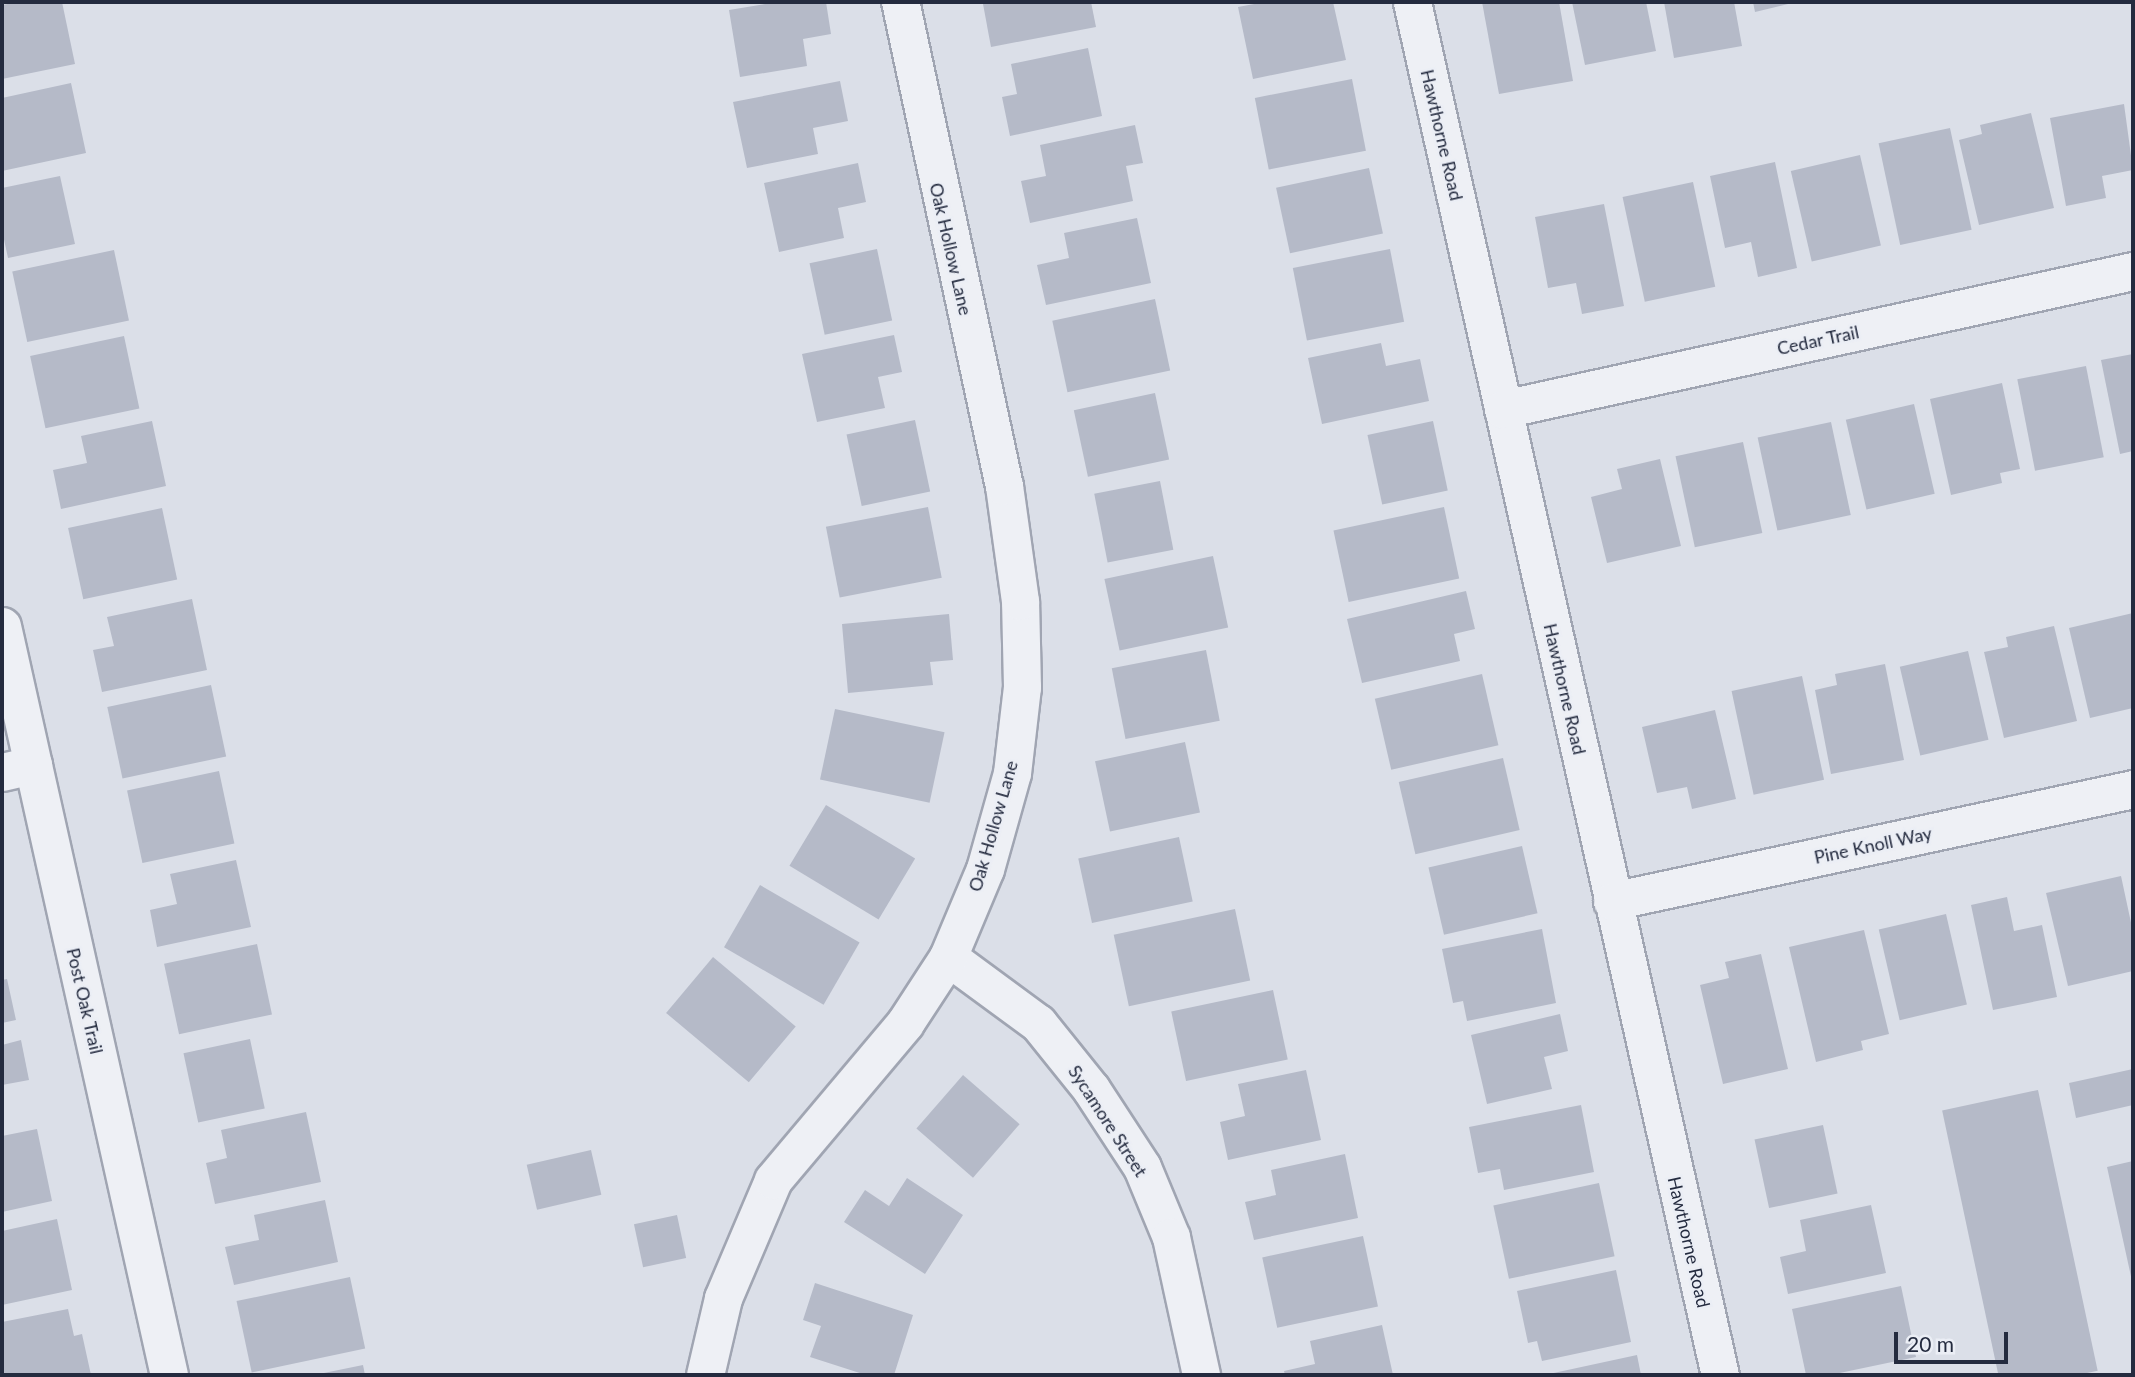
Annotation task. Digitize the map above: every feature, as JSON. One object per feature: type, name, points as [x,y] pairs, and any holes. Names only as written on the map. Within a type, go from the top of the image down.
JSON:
[{"type":"street","name":"Oak Hollow Lane","points":[[705,1375],[723,1298],[773,1180],[905,1023],[948,957],[985,869],[1012,773],[1022,687],[1020,601],[1004,486],[900,2]]},
{"type":"street","name":"Hawthorne Road","points":[[1412,2],[1720,1375]]},
{"type":"street","name":"Cedar Trail","points":[[1503,409],[2133,271]]},
{"type":"street","name":"Post Oak Trail","points":[[2,626],[17,768],[169,1375]]},
{"type":"street","name":"Pine Knoll Way","points":[[1612,901],[2133,789]]},
{"type":"street","name":"Sycamore Street","points":[[948,957],[1038,1023],[1091,1089],[1142,1167],[1171,1237],[1200,1375]]},
{"type":"building","points":[[19,2],[62,2],[75,64],[2,79],[2,5]]},
{"type":"building","points":[[778,2],[826,2],[831,34],[803,39],[807,66],[740,77],[729,10]]},
{"type":"building","points":[[1091,2],[1096,27],[991,47],[983,4]]},
{"type":"building","points":[[1265,2],[1333,2],[1346,60],[1253,79],[1238,7]]},
{"type":"building","points":[[1482,2],[1559,2],[1573,81],[1499,94]]},
{"type":"building","points":[[1572,2],[1646,2],[1656,51],[1585,65]]},
{"type":"building","points":[[1664,2],[1734,2],[1742,46],[1674,58]]},
{"type":"building","points":[[1753,2],[1792,2],[1792,3],[1755,12]]},
{"type":"building","points":[[1088,48],[1102,116],[1010,136],[1002,97],[1017,94],[1011,64]]},
{"type":"building","points":[[1352,79],[1366,151],[1269,170],[1255,98]]},
{"type":"building","points":[[840,81],[848,121],[813,128],[818,154],[747,168],[733,102]]},
{"type":"building","points":[[71,83],[86,153],[2,171],[2,98]]},
{"type":"building","points":[[2124,104],[2133,170],[2102,176],[2106,198],[2066,206],[2050,118]]},
{"type":"building","points":[[2031,113],[2054,208],[1979,225],[1959,140],[1982,134],[1980,125]]},
{"type":"building","points":[[1135,125],[1143,163],[1126,166],[1133,201],[1030,223],[1021,181],[1046,176],[1040,145]]},
{"type":"building","points":[[1950,128],[1972,230],[1900,245],[1879,143]]},
{"type":"building","points":[[1860,155],[1881,246],[1812,262],[1791,171]]},
{"type":"building","points":[[1775,162],[1797,268],[1758,277],[1751,242],[1725,248],[1710,176]]},
{"type":"building","points":[[858,163],[866,202],[838,208],[844,238],[779,252],[764,183]]},
{"type":"building","points":[[1369,168],[1383,234],[1290,253],[1276,188]]},
{"type":"building","points":[[60,176],[75,244],[8,258],[2,230],[2,188]]},
{"type":"building","points":[[1693,182],[1715,287],[1645,302],[1623,197]]},
{"type":"building","points":[[1604,204],[1624,306],[1582,314],[1576,283],[1548,288],[1535,217]]},
{"type":"building","points":[[1137,218],[1151,283],[1046,305],[1037,265],[1069,258],[1064,233]]},
{"type":"building","points":[[877,249],[892,320],[825,335],[810,263]]},
{"type":"building","points":[[1390,249],[1404,322],[1307,341],[1293,268]]},
{"type":"building","points":[[114,250],[129,320],[27,342],[12,272]]},
{"type":"building","points":[[1155,299],[1170,370],[1067,392],[1052,321]]},
{"type":"building","points":[[894,335],[902,372],[878,377],[885,408],[817,422],[802,354]]},
{"type":"building","points":[[124,336],[139,408],[45,428],[30,356]]},
{"type":"building","points":[[1381,343],[1386,366],[1420,359],[1429,401],[1322,424],[1308,358]]},
{"type":"building","points":[[2133,354],[2133,451],[2120,454],[2101,360]]},
{"type":"building","points":[[2086,366],[2104,457],[2035,471],[2017,379]]},
{"type":"building","points":[[2002,383],[2020,469],[2000,473],[2002,483],[1951,495],[1930,399]]},
{"type":"building","points":[[1155,393],[1169,460],[1088,477],[1074,410]]},
{"type":"building","points":[[1914,404],[1935,494],[1866,509],[1846,420]]},
{"type":"building","points":[[915,420],[930,491],[862,506],[847,435]]},
{"type":"building","points":[[152,421],[166,486],[61,509],[53,470],[87,463],[81,436]]},
{"type":"building","points":[[1433,421],[1448,490],[1382,504],[1367,435]]},
{"type":"building","points":[[1831,422],[1851,515],[1777,531],[1758,438]]},
{"type":"building","points":[[1743,442],[1762,533],[1695,547],[1676,456]]},
{"type":"building","points":[[1660,459],[1681,546],[1607,563],[1591,497],[1622,489],[1617,469]]},
{"type":"building","points":[[1160,481],[1173,550],[1108,562],[1094,494]]},
{"type":"building","points":[[928,507],[942,578],[840,598],[826,527]]},
{"type":"building","points":[[1444,507],[1459,578],[1349,602],[1333,530]]},
{"type":"building","points":[[162,508],[177,579],[83,599],[68,528]]},
{"type":"building","points":[[1213,556],[1228,627],[1120,650],[1104,579]]},
{"type":"building","points":[[1466,591],[1475,629],[1454,634],[1460,661],[1362,683],[1347,619]]},
{"type":"building","points":[[192,599],[207,670],[102,692],[93,650],[114,646],[107,617]]},
{"type":"building","points":[[2133,613],[2133,708],[2090,718],[2069,628]]},
{"type":"building","points":[[949,614],[953,660],[930,662],[933,685],[848,693],[842,624]]},
{"type":"building","points":[[2054,626],[2077,721],[2004,738],[1984,652],[2008,647],[2006,637]]},
{"type":"building","points":[[1206,650],[1220,721],[1126,739],[1112,668]]},
{"type":"building","points":[[1968,651],[1988,740],[1920,755],[1900,667]]},
{"type":"building","points":[[1885,664],[1904,760],[1831,774],[1815,690],[1837,685],[1835,674]]},
{"type":"building","points":[[1482,674],[1498,745],[1391,770],[1375,699]]},
{"type":"building","points":[[1802,676],[1824,780],[1754,795],[1732,691]]},
{"type":"building","points":[[211,685],[226,756],[122,778],[107,707]]},
{"type":"building","points":[[835,709],[945,732],[930,803],[820,779]]},
{"type":"building","points":[[1715,710],[1736,799],[1692,809],[1687,787],[1657,793],[1642,727]]},
{"type":"building","points":[[1185,742],[1200,812],[1110,832],[1095,761]]},
{"type":"building","points":[[1503,758],[1520,830],[1415,854],[1399,782]]},
{"type":"building","points":[[219,771],[234,843],[142,863],[127,791]]},
{"type":"building","points":[[826,805],[915,859],[879,919],[789,866]]},
{"type":"building","points":[[1179,837],[1193,902],[1092,923],[1078,858]]},
{"type":"building","points":[[1522,846],[1538,913],[1444,935],[1428,868]]},
{"type":"building","points":[[236,860],[251,927],[157,947],[150,910],[177,904],[170,874]]},
{"type":"building","points":[[2121,876],[2133,932],[2133,971],[2068,986],[2046,893]]},
{"type":"building","points":[[760,885],[860,942],[824,1005],[724,947]]},
{"type":"building","points":[[2007,897],[2014,931],[2042,925],[2057,997],[1993,1010],[1971,905]]},
{"type":"building","points":[[1235,909],[1250,980],[1129,1006],[1114,935]]},
{"type":"building","points":[[1946,914],[1967,1005],[1900,1020],[1879,930]]},
{"type":"building","points":[[1542,929],[1556,1003],[1467,1021],[1463,1001],[1453,1003],[1442,949]]},
{"type":"building","points":[[1864,930],[1889,1034],[1861,1041],[1863,1050],[1816,1062],[1789,947]]},
{"type":"building","points":[[257,944],[272,1014],[179,1034],[164,964]]},
{"type":"building","points":[[1761,954],[1788,1069],[1723,1084],[1700,985],[1729,978],[1725,962]]},
{"type":"building","points":[[713,957],[796,1026],[749,1082],[666,1013]]},
{"type":"building","points":[[7,979],[16,1020],[2,1023],[2,980]]},
{"type":"building","points":[[1273,990],[1288,1059],[1186,1081],[1171,1012]]},
{"type":"building","points":[[1560,1014],[1568,1051],[1544,1057],[1552,1089],[1487,1104],[1471,1035]]},
{"type":"building","points":[[250,1039],[265,1108],[198,1123],[183,1053]]},
{"type":"building","points":[[21,1040],[29,1080],[2,1085],[2,1045]]},
{"type":"building","points":[[2133,1069],[2133,1105],[2076,1118],[2069,1083]]},
{"type":"building","points":[[1306,1070],[1321,1140],[1228,1160],[1220,1122],[1245,1116],[1238,1084]]},
{"type":"building","points":[[963,1075],[1020,1124],[973,1178],[916,1129]]},
{"type":"building","points":[[2038,1090],[2098,1371],[2078,1375],[1998,1375],[1942,1110]]},
{"type":"building","points":[[1581,1105],[1594,1172],[1504,1190],[1500,1169],[1478,1173],[1469,1127]]},
{"type":"building","points":[[306,1112],[321,1182],[215,1204],[206,1163],[227,1158],[221,1130]]},
{"type":"building","points":[[1823,1125],[1838,1193],[1769,1208],[1755,1140]]},
{"type":"building","points":[[37,1129],[52,1201],[2,1212],[2,1136]]},
{"type":"building","points":[[591,1150],[601,1195],[537,1210],[527,1165]]},
{"type":"building","points":[[1345,1154],[1358,1218],[1254,1240],[1245,1202],[1276,1195],[1271,1170]]},
{"type":"building","points":[[2133,1161],[2133,1281],[2132,1281],[2107,1167]]},
{"type":"building","points":[[907,1178],[963,1215],[925,1274],[844,1222],[865,1190],[889,1206]]},
{"type":"building","points":[[1599,1183],[1615,1256],[1509,1279],[1493,1205]]},
{"type":"building","points":[[325,1200],[338,1262],[234,1285],[225,1247],[259,1240],[254,1215]]},
{"type":"building","points":[[1871,1205],[1886,1273],[1788,1294],[1780,1257],[1806,1251],[1800,1220]]},
{"type":"building","points":[[677,1215],[686,1258],[643,1267],[634,1224]]},
{"type":"building","points":[[57,1219],[72,1290],[2,1305],[2,1231]]},
{"type":"building","points":[[1363,1236],[1378,1306],[1277,1328],[1262,1257]]},
{"type":"building","points":[[1616,1270],[1631,1342],[1542,1361],[1537,1341],[1528,1343],[1517,1291]]},
{"type":"building","points":[[350,1277],[365,1348],[252,1373],[237,1301]]},
{"type":"building","points":[[815,1283],[913,1315],[894,1375],[866,1375],[810,1357],[821,1326],[803,1320]]},
{"type":"building","points":[[1901,1286],[1916,1357],[1830,1375],[1806,1375],[1792,1309]]},
{"type":"building","points":[[68,1309],[74,1336],[82,1334],[91,1375],[2,1375],[2,1322]]},
{"type":"building","points":[[1382,1325],[1393,1375],[1285,1375],[1284,1371],[1315,1364],[1310,1341]]},
{"type":"building","points":[[1637,1355],[1641,1375],[1549,1375],[1549,1374]]},
{"type":"building","points":[[363,1365],[365,1375],[319,1375],[319,1374]]}]
